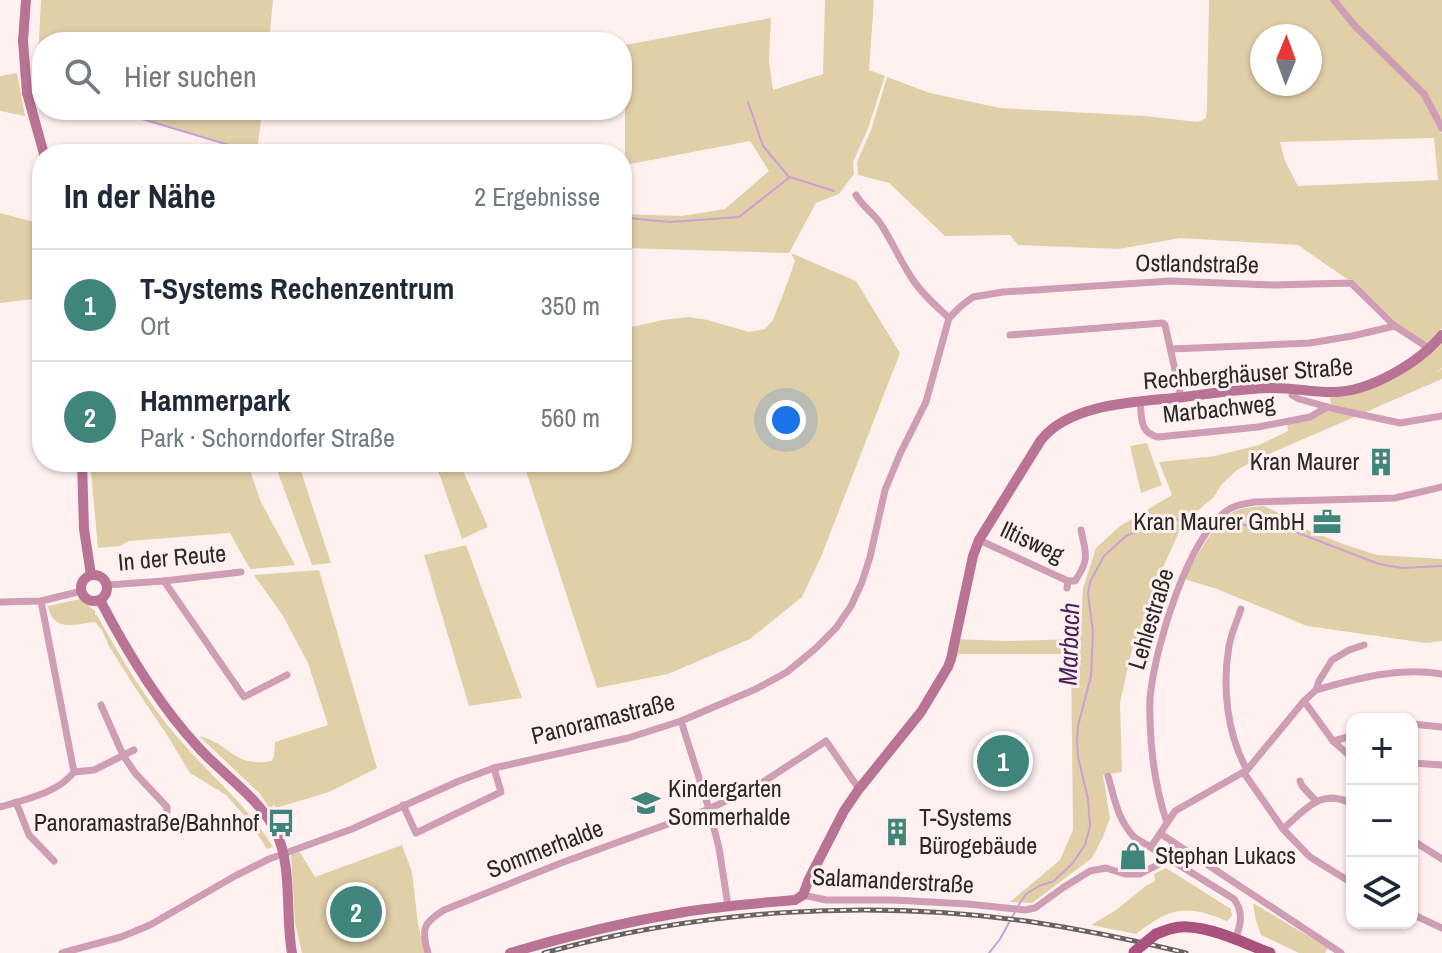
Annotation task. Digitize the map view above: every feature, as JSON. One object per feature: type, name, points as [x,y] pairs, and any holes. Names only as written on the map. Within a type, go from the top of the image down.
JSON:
[{"type":"main road","points":[[1134,953],[1156,934],[1171,928],[1187,927],[1237,939],[1270,953]]},
{"type":"street","points":[[23,0],[26,82],[32,106]]},
{"type":"street","points":[[1334,0],[1355,26],[1424,94],[1442,128]]},
{"type":"street","points":[[36,120],[42,144]]},
{"type":"street","points":[[856,195],[884,230],[911,278],[949,318]]},
{"type":"street","name":"Ostlandstraße","points":[[949,318],[973,297],[988,293],[1170,281],[1283,285],[1351,283],[1395,326],[1430,349]]},
{"type":"street","name":"Panoramastraße","points":[[62,953],[145,927],[254,866],[352,829],[494,768],[628,738],[681,721],[756,689],[787,672],[836,628],[862,582],[885,490],[926,402],[949,318]]},
{"type":"street","points":[[1010,335],[1163,323],[1172,349],[1181,397]]},
{"type":"street","points":[[1172,349],[1310,343],[1395,326]]},
{"type":"street","name":"Rechberghäuser Straße","points":[[803,895],[844,811],[921,712],[948,667],[979,540],[1046,434],[1060,424],[1111,405],[1271,388],[1332,392],[1359,388],[1402,369],[1430,349],[1442,335]]},
{"type":"street","points":[[1292,389],[1292,395],[1296,398],[1400,423],[1442,416]]},
{"type":"street","name":"Marbachweg","points":[[1140,401],[1145,431],[1151,436],[1161,437],[1258,427],[1310,417],[1327,407]]},
{"type":"street","points":[[82,472],[84,529],[91,575]]},
{"type":"street","name":"Lehlestraße","points":[[1167,823],[1151,752],[1150,692],[1180,580],[1205,534],[1223,513],[1235,506],[1254,502],[1395,498],[1442,487]]},
{"type":"street","name":"Iltisweg","points":[[979,540],[1067,585],[1075,581],[1083,570],[1087,557],[1081,530]]},
{"type":"street","name":"In der Reute","points":[[107,585],[241,572]]},
{"type":"street","points":[[91,575],[102,578],[107,585],[106,593],[100,600],[92,601],[82,591],[83,581],[91,575]]},
{"type":"street","points":[[164,581],[244,697],[287,675]]},
{"type":"street","points":[[0,602],[41,601],[82,591]]},
{"type":"street","points":[[100,600],[118,635],[171,715],[197,747],[263,812],[276,830],[284,854],[291,953]]},
{"type":"street","points":[[0,807],[39,795],[69,779],[74,772],[41,601]]},
{"type":"street","points":[[1241,609],[1229,645],[1227,688],[1231,732],[1245,772],[1283,829],[1310,857],[1346,879]]},
{"type":"street","points":[[1316,690],[1332,660],[1364,645]]},
{"type":"street","points":[[1151,847],[1175,811],[1245,772],[1316,690],[1367,675],[1400,671],[1442,674]]},
{"type":"street","points":[[1304,701],[1333,741],[1346,753]]},
{"type":"street","points":[[101,705],[123,755],[135,773],[167,807],[167,812]]},
{"type":"street","points":[[681,721],[719,848],[728,906]]},
{"type":"street","points":[[1418,725],[1442,727]]},
{"type":"street","points":[[1333,741],[1346,738]]},
{"type":"street","name":"Sommerhalde","points":[[428,953],[424,927],[432,917],[444,910],[709,809],[757,786],[826,741],[859,789]]},
{"type":"street","points":[[74,772],[94,770],[134,750]]},
{"type":"street","points":[[1418,763],[1442,765]]},
{"type":"street","points":[[403,805],[416,833],[501,792],[494,768]]},
{"type":"street","points":[[1108,776],[1116,809],[1134,837],[1234,899],[1242,917],[1237,939]]},
{"type":"street","points":[[1300,781],[1316,801]]},
{"type":"street","points":[[1283,829],[1316,801],[1332,797],[1346,802]]},
{"type":"street","points":[[16,802],[29,835],[54,861]]},
{"type":"street","points":[[1161,834],[1341,953]]},
{"type":"street","points":[[1418,844],[1442,859]]},
{"type":"street","name":"Salamanderstraße","points":[[510,953],[579,933],[685,912],[795,900],[803,895],[826,900],[957,903],[1025,910],[1035,908],[1090,871],[1106,868],[1125,874],[1140,874],[1169,859]]},
{"type":"street","points":[[1418,917],[1442,928]]},
{"type":"shaded area","points":[[41,0],[273,0],[270,32],[39,32]]},
{"type":"shaded area","points":[[825,0],[874,0],[869,70],[885,76],[868,129],[853,162],[854,174],[839,194],[816,203],[789,253],[632,248],[632,214],[682,216],[725,209],[769,171],[750,141],[632,164],[632,144],[625,144],[625,120],[632,120],[632,44],[771,18],[769,61],[773,90],[823,74]]},
{"type":"shaded area","points":[[1209,0],[1331,0],[1421,94],[1442,134],[1442,328],[1428,344],[1408,333],[1352,279],[1347,279],[1298,245],[1180,238],[1119,249],[1018,245],[1010,235],[945,236],[889,183],[858,175],[857,162],[871,130],[887,77],[930,93],[1000,108],[1198,122],[1206,118]],"holes":[[[1434,138],[1438,180],[1298,186],[1285,161],[1280,142]]]},
{"type":"shaded area","points":[[1337,0],[1442,0],[1442,121],[1425,92]]},
{"type":"shaded area","points":[[17,73],[25,116],[0,111],[0,76]]},
{"type":"shaded area","points":[[148,120],[261,120],[258,144],[227,144]]},
{"type":"shaded area","points":[[0,213],[32,221],[32,299],[0,303]]},
{"type":"shaded area","points":[[791,253],[856,281],[900,353],[821,557],[802,597],[750,639],[668,674],[597,688],[526,472],[632,472],[632,327],[689,317],[749,332],[765,329],[773,320],[795,261]]},
{"type":"shaded area","points":[[1442,342],[1442,368],[1434,374],[1442,369],[1442,379],[1237,470],[1221,485],[1214,497],[1183,523],[1131,653],[1120,703],[1122,772],[1103,775],[1110,818],[1103,837],[1092,858],[1032,903],[1010,902],[1060,860],[1073,830],[1071,654],[959,654],[948,667],[956,639],[1080,639],[1083,588],[1096,548],[1120,526],[1172,495],[1159,462],[1215,456],[1259,445],[1288,431],[1287,424],[1331,406],[1330,397],[1349,395],[1414,366]]},
{"type":"shaded area","points":[[1147,443],[1162,485],[1141,493],[1130,446]]},
{"type":"shaded area","points":[[91,472],[250,472],[261,502],[295,565],[250,569],[230,533],[129,541],[120,546],[98,548]]},
{"type":"shaded area","points":[[278,472],[301,472],[331,563],[312,565]]},
{"type":"shaded area","points":[[439,472],[463,472],[488,527],[462,539]]},
{"type":"shaded area","points":[[1264,506],[1293,524],[1377,555],[1442,559],[1442,641],[1426,643],[1307,626],[1217,589],[1184,579],[1218,524],[1240,509]]},
{"type":"shaded area","points":[[466,545],[522,698],[469,706],[424,555]]},
{"type":"shaded area","points":[[319,570],[377,768],[329,792],[276,808],[274,805],[270,809],[260,794],[199,736],[248,761],[272,761],[275,742],[328,725],[308,663],[283,616],[254,575]]},
{"type":"shaded area","points":[[80,599],[95,611],[135,679],[167,725],[241,805],[273,847],[267,849],[249,821],[226,795],[190,773],[95,622],[66,625],[51,615],[48,606]]},
{"type":"shaded area","points":[[402,845],[412,872],[425,953],[302,953],[295,923],[291,854],[300,852],[315,877]]},
{"type":"shaded area","points":[[1166,868],[1231,909],[1232,916],[1227,921],[1201,912],[1179,911],[1159,918],[1136,934],[1091,925],[1155,881],[1154,874]]},
{"type":"shaded area","points":[[1253,903],[1328,948],[1325,953],[1299,953],[1261,935]]},
{"type":"waterway","points":[[748,102],[763,146],[789,177]]},
{"type":"waterway","points":[[145,120],[226,144]]},
{"type":"waterway","points":[[632,218],[670,222],[739,217],[790,177],[834,191]]},
{"type":"waterway","name":"Marbach","points":[[1018,906],[1026,894],[1054,881],[1072,864],[1085,845],[1090,826],[1077,740],[1091,676],[1093,632],[1088,594],[1090,582],[1104,556],[1126,536],[1167,519],[1212,522]]},
{"type":"waterway","name":"Marbach","points":[[1218,523],[1293,531],[1379,564],[1402,568],[1442,566]]},
{"type":"waterway","name":"Marbach","points":[[989,953],[1015,912]]},
{"type":"railway","points":[[544,953],[603,938],[722,918],[844,910],[966,914],[1026,921],[1186,953]]},
{"type":"place","name":"Kran Maurer","points":[[1381,462]]},
{"type":"place","name":"Kran Maurer GmbH","points":[[1327,522]]},
{"type":"place","name":"T-Systems Rechenzentrum","points":[[1003,761]]},
{"type":"place","name":"Kindergarten Sommerhalde","points":[[646,803]]},
{"type":"place","name":"Panoramastraße/Bahnhof","points":[[281,823]]},
{"type":"place","name":"T-Systems Bürogebäude","points":[[897,832]]},
{"type":"place","name":"Stephan Lukacs","points":[[1133,856]]},
{"type":"place","name":"Hammerpark","points":[[356,912]]}]
